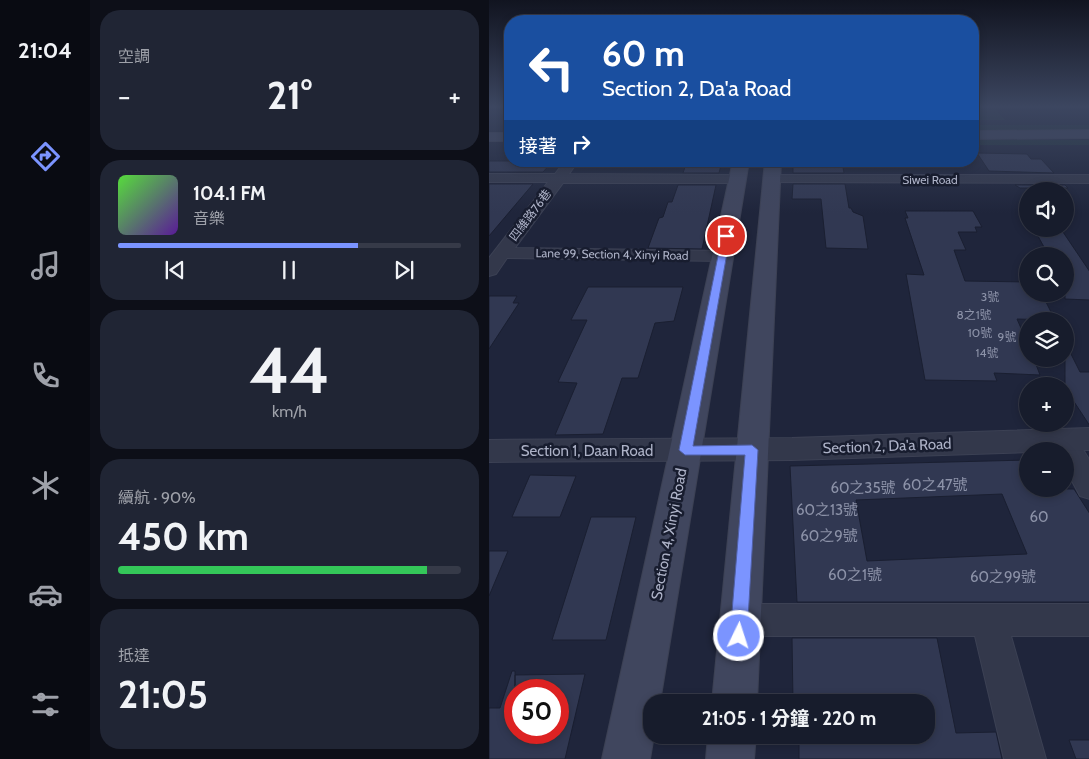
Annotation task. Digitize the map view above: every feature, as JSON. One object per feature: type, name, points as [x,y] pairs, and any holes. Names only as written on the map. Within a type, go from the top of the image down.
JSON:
[{"type":"main road","points":[[979,148],[1089,147]]},
{"type":"main road","points":[[489,149],[504,149]]},
{"type":"main road","name":"Section 4, Xinyi Road","points":[[626,759],[739,170]]},
{"type":"main road","points":[[735,694],[772,170]]},
{"type":"main road","points":[[730,759],[731,744]]},
{"type":"street","name":"四維路76巷","points":[[489,270],[567,167]]},
{"type":"street","points":[[489,178],[558,178],[739,170]]},
{"type":"street","name":"Siwei Road","points":[[772,170],[1089,179]]},
{"type":"street","name":"Lane 99, Section 4, Xinyi Road","points":[[502,253],[722,256]]},
{"type":"street","points":[[1077,439],[1089,488]]},
{"type":"street","name":"Section 2, Da'a Road","points":[[685,450],[879,447],[1077,439]]},
{"type":"street","name":"Section 1, Daan Road","points":[[489,451],[685,450]]},
{"type":"street","points":[[740,620],[1089,620]]},
{"type":"street","points":[[989,620],[1025,759]]},
{"type":"shaded area","points":[[979,141],[1089,141],[1090,145],[979,145]]},
{"type":"building","points":[[979,153],[1027,154],[1031,159],[1041,159],[1054,173],[989,171]]},
{"type":"building","points":[[489,161],[504,161],[504,167],[548,167],[543,172],[489,172]]},
{"type":"building","points":[[685,167],[720,167],[719,173],[683,173]]},
{"type":"building","points":[[793,167],[843,167],[844,173],[793,173]]},
{"type":"building","points":[[489,184],[533,184],[489,236]]},
{"type":"building","points":[[793,184],[845,184],[849,208],[863,216],[868,249],[826,248],[821,199],[792,199]]},
{"type":"building","points":[[678,185],[716,185],[702,249],[648,248],[659,218],[663,217],[668,202],[672,202]]},
{"type":"building","points":[[905,211],[973,211],[982,227],[975,227],[977,232],[958,232],[966,250],[954,250],[965,281],[1019,282],[1019,302],[1046,302],[1051,312],[1019,312],[1019,319],[1017,319],[1019,324],[1019,367],[1037,367],[1040,375],[994,373],[997,381],[925,380],[906,274],[924,275],[905,218],[908,218]]},
{"type":"building","points":[[1038,237],[1066,237],[1073,247],[1044,247]]},
{"type":"building","points":[[1074,248],[1090,272],[1090,300],[1074,299]]},
{"type":"building","points":[[588,287],[683,287],[674,321],[655,323],[638,378],[622,378],[603,434],[555,435],[577,383],[558,382],[587,320],[571,320]]},
{"type":"building","points":[[489,296],[517,296],[513,303],[519,303],[489,349]]},
{"type":"building","points":[[1074,360],[1080,372],[1090,372],[1090,426],[1074,402],[1074,377],[1065,377],[1065,367],[1074,367]]},
{"type":"building","points":[[1019,460],[1019,497],[1074,497],[1074,489],[1090,514],[1090,602],[797,602],[790,466]],"holes":[[[1002,494],[1027,554],[867,561],[856,500]]]},
{"type":"building","points":[[530,475],[576,476],[560,517],[512,517]]},
{"type":"building","points":[[591,517],[636,517],[606,640],[552,640]]},
{"type":"building","points":[[489,551],[508,551],[489,596]]},
{"type":"building","points":[[792,638],[937,638],[956,733],[996,732],[1002,759],[799,759],[799,744],[935,744],[935,694],[793,694]]},
{"type":"building","points":[[512,671],[515,671],[515,675],[585,674],[569,742],[569,679],[509,679]]},
{"type":"building","points":[[504,696],[504,744],[569,744],[565,759],[489,759],[489,708],[500,708]]},
{"type":"building","points":[[1069,740],[1090,740],[1090,759],[1076,759]]},
{"type":"route","points":[[726,236],[685,450],[752,450],[739,636]]}]
